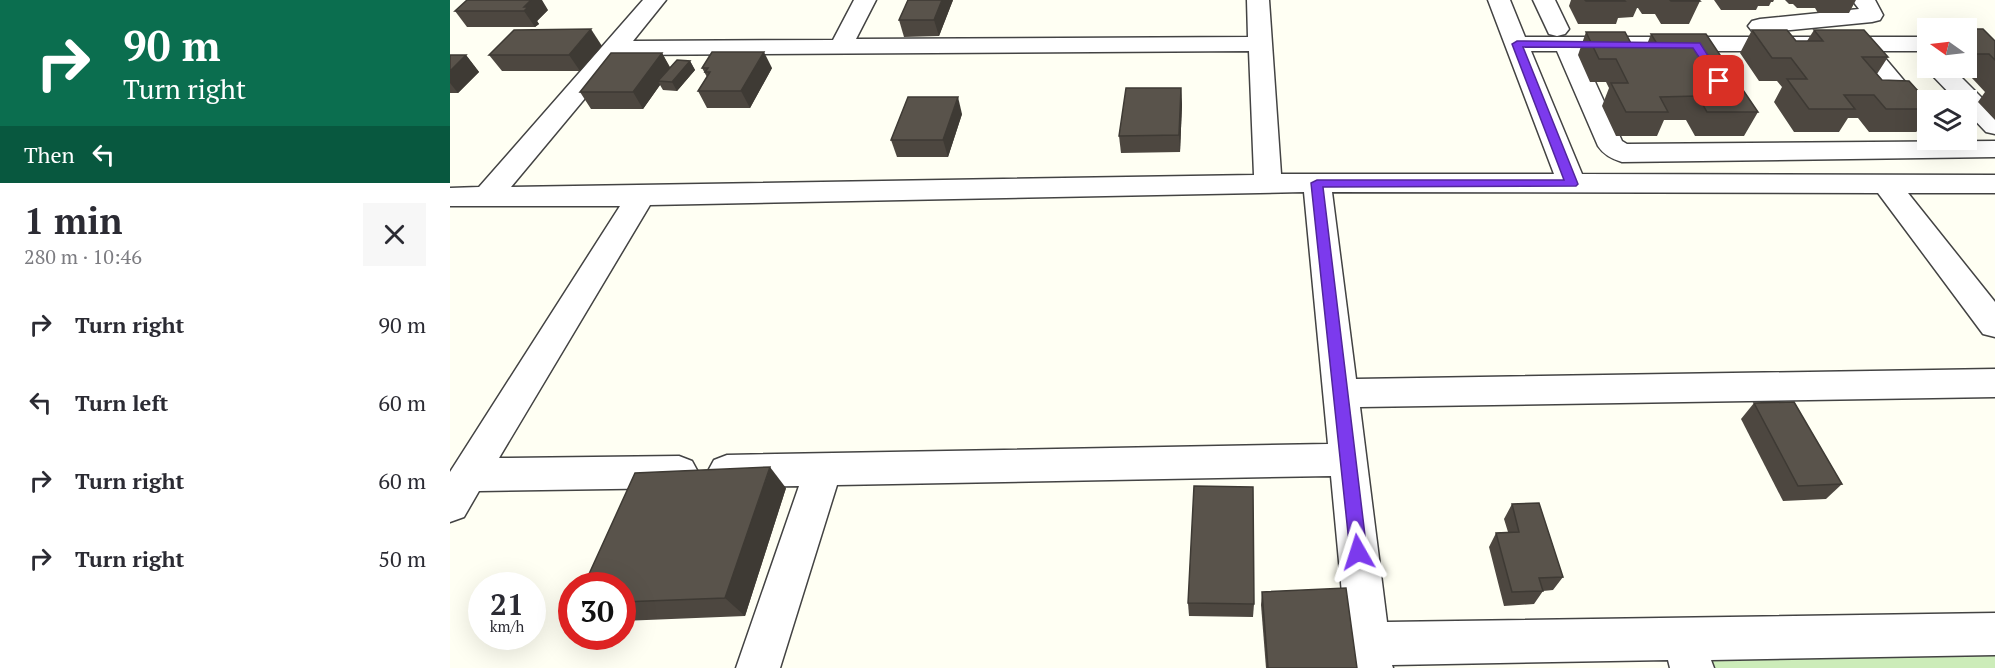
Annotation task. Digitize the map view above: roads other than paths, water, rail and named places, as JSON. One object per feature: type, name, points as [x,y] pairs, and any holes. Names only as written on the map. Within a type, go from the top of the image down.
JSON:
[{"type":"street","points":[[487,197],[655,0]]},
{"type":"street","points":[[841,46],[865,0]]},
{"type":"street","points":[[1258,0],[1268,184]]},
{"type":"street","points":[[1498,0],[1572,184]]},
{"type":"street","points":[[1544,0],[1611,146],[1622,153],[1760,141],[1917,144]]},
{"type":"street","points":[[1514,36],[1561,37],[1731,29],[1872,15],[1863,0]]},
{"type":"street","points":[[1561,37],[1702,55],[1861,45],[1917,48]]},
{"type":"street","points":[[616,48],[1260,44]]},
{"type":"street","points":[[1861,45],[1917,113]]},
{"type":"street","points":[[1949,78],[1995,126]]},
{"type":"street","points":[[1977,148],[1995,149]]},
{"type":"street","points":[[1317,183],[1370,656],[1687,654],[1995,634]]},
{"type":"street","points":[[450,197],[641,196],[1317,183],[1995,184]]},
{"type":"street","points":[[1886,184],[1995,325]]},
{"type":"street","points":[[459,490],[641,196]]},
{"type":"street","points":[[1341,393],[1995,383]]},
{"type":"street","points":[[459,490],[823,470],[1348,460]]},
{"type":"street","points":[[758,668],[823,470]]}]
